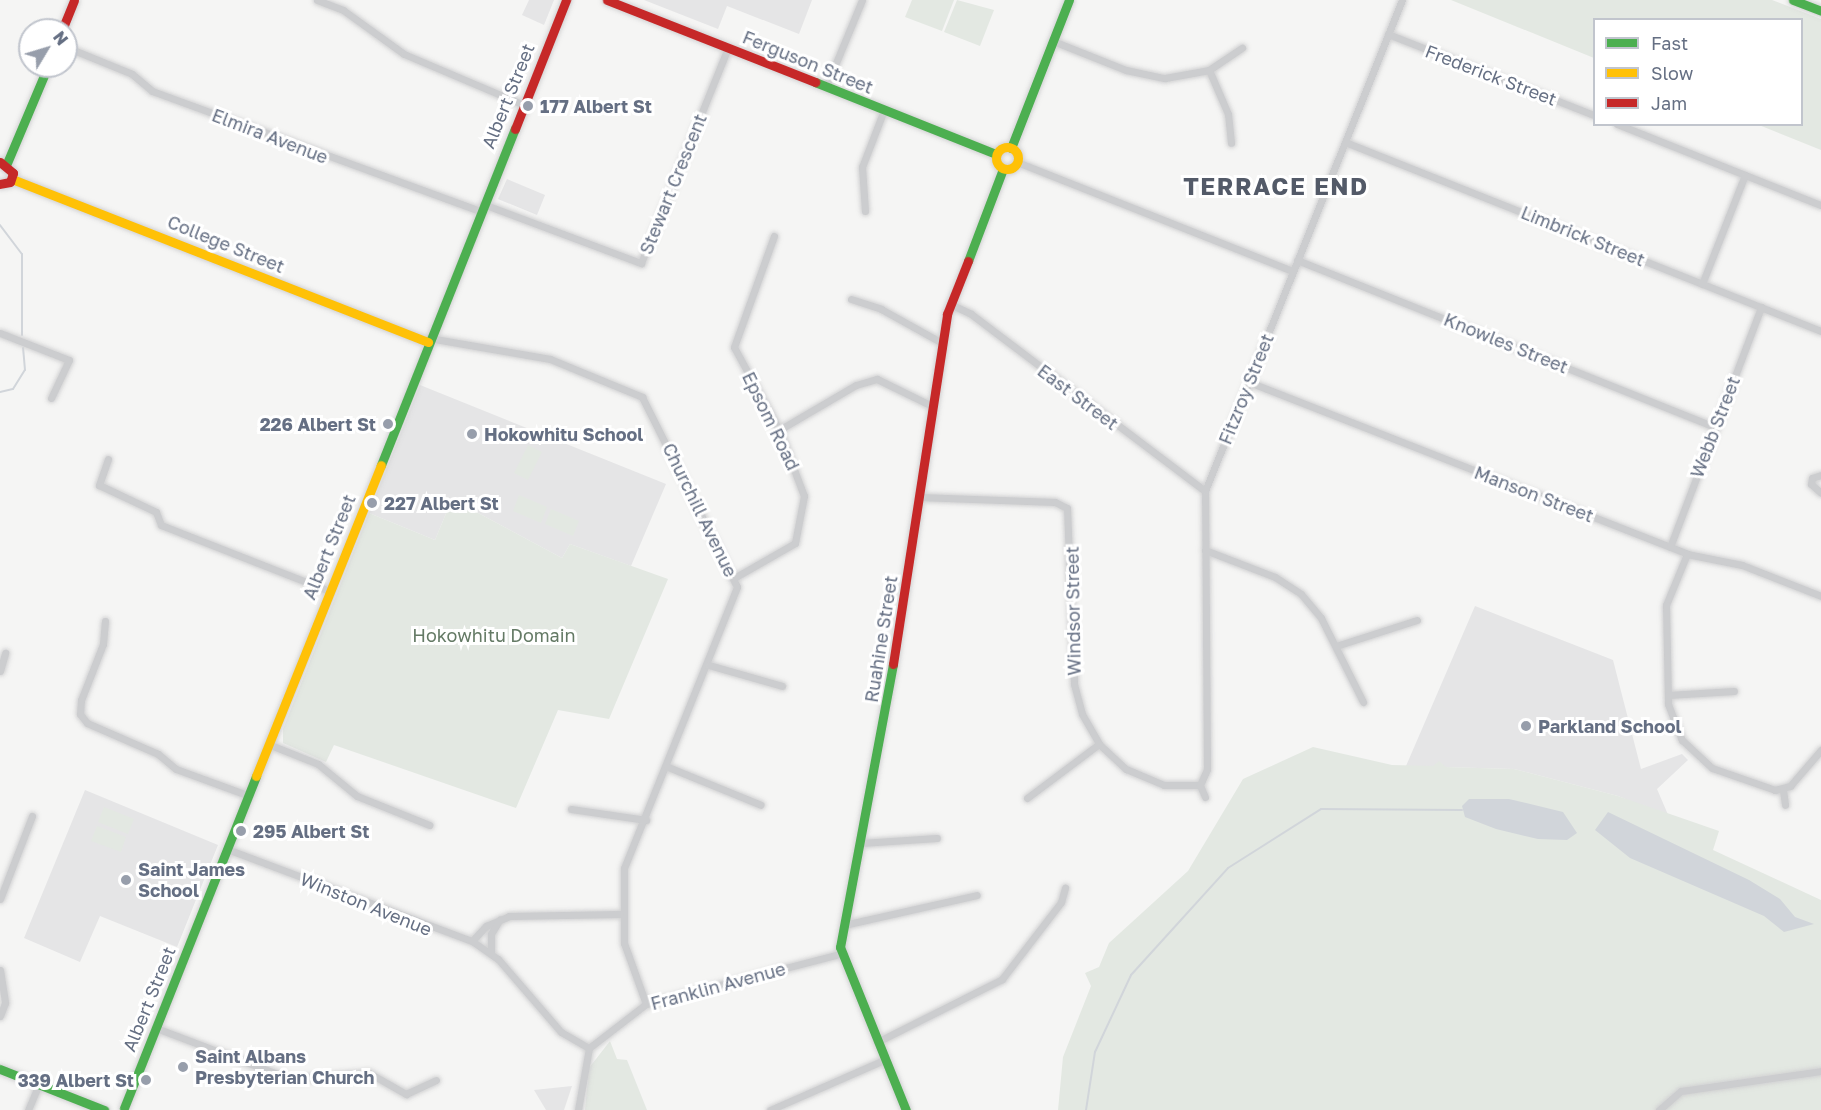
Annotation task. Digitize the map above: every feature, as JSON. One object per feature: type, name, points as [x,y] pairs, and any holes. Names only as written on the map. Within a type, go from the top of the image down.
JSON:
[{"type":"main road","points":[[67,18],[74,0]]},
{"type":"main road","name":"Albert Street","points":[[122,1109],[522,104],[566,0]]},
{"type":"main road","name":"Ferguson Street","points":[[608,0],[996,154]]},
{"type":"main road","points":[[1011,148],[996,154],[1003,169],[1017,162],[1011,148],[1069,0]]},
{"type":"main road","points":[[1793,0],[1821,11]]},
{"type":"main road","points":[[0,184],[12,178],[4,163],[43,78]]},
{"type":"main road","name":"Ruahine Street","points":[[840,954],[861,843],[950,304],[1003,169]]},
{"type":"main road","name":"College Street","points":[[12,178],[428,340]]},
{"type":"main road","points":[[840,954],[906,1110]]},
{"type":"main road","points":[[0,1069],[104,1110]]},
{"type":"street","points":[[317,0],[343,9],[404,54],[522,104]]},
{"type":"street","points":[[826,87],[862,0]]},
{"type":"street","name":"Fitzroy Street","points":[[1200,785],[1206,770],[1205,491],[1402,0]]},
{"type":"street","name":"Frederick Street","points":[[1388,34],[1593,116]]},
{"type":"street","points":[[1053,41],[1150,77],[1180,78],[1209,70],[1242,48]]},
{"type":"street","name":"Stewart Crescent","points":[[481,207],[641,263],[728,48]]},
{"type":"street","name":"Elmira Avenue","points":[[78,52],[132,74],[152,91],[481,207]]},
{"type":"street","points":[[1209,70],[1228,114],[1231,142]]},
{"type":"street","points":[[865,211],[862,167],[884,110]]},
{"type":"street","points":[[1622,126],[1821,205]]},
{"type":"street","name":"Limbrick Street","points":[[1345,142],[1821,331]]},
{"type":"street","points":[[1017,162],[1293,271]]},
{"type":"street","points":[[1702,284],[1745,175]]},
{"type":"street","name":"Epsom Road","points":[[734,578],[787,550],[798,534],[804,496],[779,430],[734,347],[774,236]]},
{"type":"street","name":"Knowles Street","points":[[1297,260],[1715,427]]},
{"type":"street","points":[[850,299],[881,309],[942,343]]},
{"type":"street","name":"East Street","points":[[950,304],[1205,491]]},
{"type":"street","name":"Webb Street","points":[[1670,547],[1761,308]]},
{"type":"street","points":[[0,333],[69,360],[51,398]]},
{"type":"street","name":"Churchill Avenue","points":[[428,340],[550,359],[642,397],[734,578],[737,597],[668,768],[624,868],[620,914],[627,953],[646,1004]]},
{"type":"street","points":[[779,430],[856,385],[877,379],[932,406]]},
{"type":"street","name":"Manson Street","points":[[1249,382],[1687,554],[1742,565],[1821,596]]},
{"type":"street","points":[[108,459],[99,485],[156,512],[161,525],[329,591]]},
{"type":"street","points":[[1821,475],[1812,478],[1811,484],[1821,493]]},
{"type":"street","name":"Windsor Street","points":[[919,497],[1055,502],[1067,508],[1074,684],[1082,714],[1100,744],[1145,779],[1187,788],[1200,785]]},
{"type":"street","points":[[1205,550],[1290,584],[1314,608],[1336,646],[1363,702]]},
{"type":"street","points":[[1687,554],[1666,605],[1668,695],[1678,732],[1704,763],[1723,774],[1783,790]]},
{"type":"street","points":[[1336,646],[1417,620]]},
{"type":"street","points":[[105,621],[104,644],[81,700],[80,714],[87,723],[158,754],[176,769],[247,795]]},
{"type":"street","points":[[0,671],[5,653]]},
{"type":"street","points":[[709,665],[782,686]]},
{"type":"street","points":[[1668,695],[1734,692]]},
{"type":"street","points":[[268,744],[318,764],[357,796],[429,825]]},
{"type":"street","points":[[1027,798],[1100,744]]},
{"type":"street","points":[[1783,790],[1821,750]]},
{"type":"street","points":[[668,768],[761,805]]},
{"type":"street","points":[[1200,785],[1205,797]]},
{"type":"street","points":[[1783,790],[1785,805]]},
{"type":"street","points":[[571,809],[646,820]]},
{"type":"street","points":[[0,899],[32,816]]},
{"type":"street","points":[[861,843],[937,838]]},
{"type":"street","name":"Winston Avenue","points":[[227,849],[472,941]]},
{"type":"street","points":[[877,1042],[1002,978],[1061,902],[1065,888]]},
{"type":"street","points":[[844,925],[976,895]]},
{"type":"street","points":[[578,1110],[589,1048],[561,1032],[491,952],[472,941],[500,919],[620,914]]},
{"type":"street","points":[[491,952],[491,934],[500,919]]},
{"type":"street","name":"Franklin Avenue","points":[[589,1048],[646,1004],[840,954]]},
{"type":"street","points":[[0,970],[5,1003],[0,1016]]},
{"type":"street","points":[[156,1028],[291,1079],[369,1073],[406,1094],[436,1080]]},
{"type":"street","points":[[770,1110],[884,1060]]},
{"type":"street","points":[[1659,1110],[1681,1091],[1821,1071]]},
{"type":"street","points":[[28,1110],[39,1084]]},
{"type":"street","points":[[789,1102],[793,1110]]},
{"type":"shaded area","points":[[529,0],[554,0],[544,25],[522,15]]},
{"type":"shaded area","points":[[644,0],[812,0],[799,34],[727,6],[718,29]]},
{"type":"shaded area","points":[[507,179],[545,195],[537,215],[498,199]]},
{"type":"shaded area","name":"Hokowhitu School","points":[[420,385],[666,484],[631,566],[570,544],[562,558],[452,499],[435,540],[369,513]]},
{"type":"shaded area","name":"Parkland School","points":[[1475,606],[1613,660],[1641,769],[1682,754],[1688,760],[1657,789],[1669,817],[1618,796],[1514,769],[1406,766]]},
{"type":"shaded area","name":"Saint James School","points":[[85,790],[218,845],[177,947],[100,916],[80,962],[24,938]]},
{"type":"shaded area","points":[[1469,799],[1509,799],[1563,812],[1577,833],[1567,840],[1538,839],[1496,829],[1465,817],[1462,806]]},
{"type":"shaded area","points":[[1608,812],[1749,880],[1780,899],[1795,917],[1814,924],[1784,932],[1764,916],[1630,858],[1595,830]]},
{"type":"shaded area","points":[[572,1086],[564,1110],[546,1110],[534,1090]]},
{"type":"green space","points":[[912,0],[954,0],[942,31],[905,17]]},
{"type":"green space","points":[[957,0],[994,10],[980,46],[944,32]]},
{"type":"green space","points":[[1451,0],[1772,0],[1821,19],[1821,150],[1761,126],[1803,126],[1803,18],[1593,18],[1593,58]]},
{"type":"green space","points":[[528,445],[542,452],[528,480],[514,473]]},
{"type":"green space","points":[[519,495],[547,507],[541,523],[513,511]]},
{"type":"green space","name":"Hokowhitu Domain","points":[[452,499],[562,558],[570,544],[668,579],[609,719],[558,710],[516,808],[334,745],[326,762],[283,743],[283,729],[369,513],[435,540]]},
{"type":"green space","points":[[551,509],[579,521],[573,536],[545,524]]},
{"type":"green space","points":[[1313,747],[1392,765],[1433,766],[1439,761],[1446,767],[1514,769],[1618,796],[1719,831],[1713,850],[1821,900],[1821,1110],[1058,1110],[1063,1057],[1091,986],[1085,973],[1099,967],[1109,943],[1188,871],[1243,779]]},
{"type":"green space","points":[[104,807],[134,819],[128,834],[98,822]]},
{"type":"green space","points":[[97,826],[126,837],[121,852],[91,841]]},
{"type":"green space","points":[[610,1041],[617,1059],[627,1060],[647,1110],[585,1110],[589,1068]]},
{"type":"waterway","points":[[0,225],[22,254],[22,335]]},
{"type":"waterway","points":[[0,392],[13,389],[25,370],[23,348]]},
{"type":"waterway","points":[[1086,1110],[1095,1052],[1131,975],[1228,868],[1321,809],[1462,810]]},
{"type":"traffic: fast","points":[[1011,148],[1069,0]]},
{"type":"traffic: fast","points":[[1793,0],[1821,11]]},
{"type":"traffic: fast","points":[[7,163],[43,78]]},
{"type":"traffic: fast","points":[[815,82],[996,154]]},
{"type":"traffic: fast","points":[[381,465],[515,129]]},
{"type":"traffic: fast","points":[[968,261],[1003,169]]},
{"type":"traffic: fast","points":[[893,664],[840,947],[906,1110]]},
{"type":"traffic: fast","points":[[124,1108],[256,776]]},
{"type":"traffic: fast","points":[[0,1069],[104,1110]]},
{"type":"traffic: slow","points":[[1007,147],[1015,150],[1018,158],[1015,166],[1007,169],[999,166],[996,158],[999,150],[1007,147]]},
{"type":"traffic: slow","points":[[12,179],[428,342]]},
{"type":"traffic: slow","points":[[256,776],[381,465]]},
{"type":"traffic: jam","points":[[67,18],[74,0]]},
{"type":"traffic: jam","points":[[515,129],[566,0]]},
{"type":"traffic: jam","points":[[607,0],[815,82]]},
{"type":"traffic: jam","points":[[0,162],[13,173],[10,182],[0,184]]},
{"type":"traffic: jam","points":[[893,664],[947,314],[968,261]]},
{"type":"place","name":"177 Albert St","points":[[528,106]]},
{"type":"place","name":"226 Albert St","points":[[388,424]]},
{"type":"place","name":"Hokowhitu School","points":[[472,434]]},
{"type":"place","name":"227 Albert St","points":[[372,503]]},
{"type":"place","name":"Parkland School","points":[[1526,726]]},
{"type":"place","name":"295 Albert St","points":[[241,831]]},
{"type":"place","name":"Saint James School","points":[[126,880]]},
{"type":"place","name":"Saint Albans Presbyterian Church","points":[[183,1067]]},
{"type":"place","name":"339 Albert St","points":[[146,1080]]},
{"type":"district","name":"TERRACE END","points":[[1276,186]]}]
